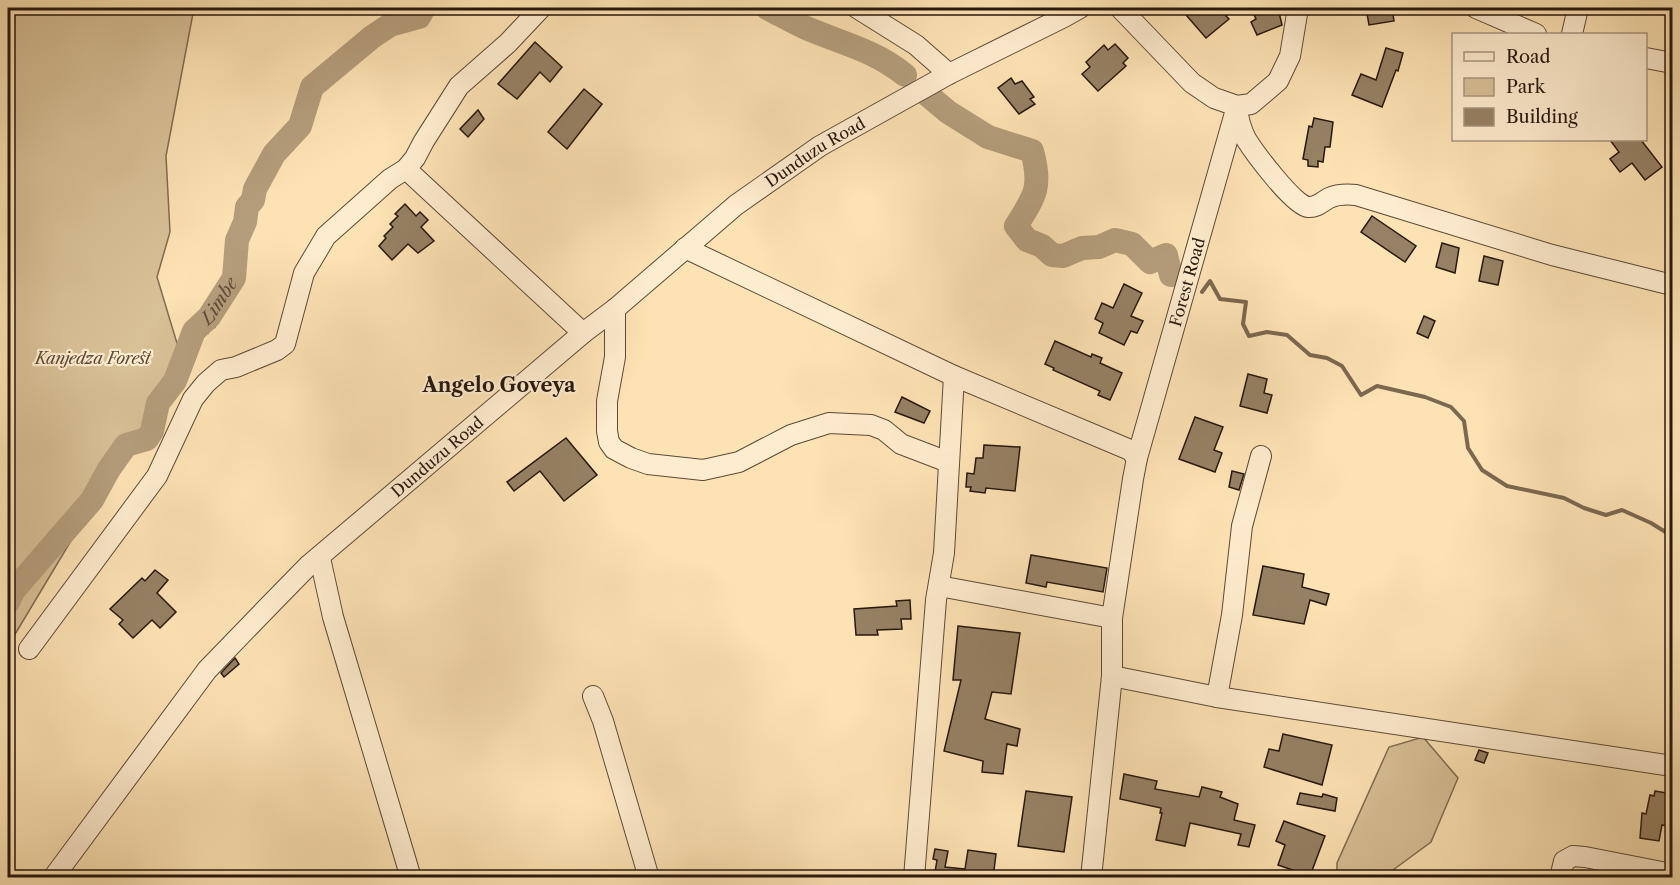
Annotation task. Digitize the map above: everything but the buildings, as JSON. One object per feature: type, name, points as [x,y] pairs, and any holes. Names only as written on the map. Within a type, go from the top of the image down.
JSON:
[{"type":"street","points":[[29,649],[157,476],[193,399],[221,370],[236,367],[285,344],[304,273],[326,236],[390,179],[406,170],[459,86],[508,43],[541,8]]},
{"type":"street","points":[[857,8],[916,45],[949,74]]},
{"type":"street","name":"Dunduzu Road","points":[[53,878],[210,667],[308,567],[583,333],[615,309],[736,205],[820,146],[949,74],[1080,8]]},
{"type":"street","points":[[1120,8],[1192,83],[1214,98],[1237,106],[1251,104],[1278,81],[1290,56],[1298,8]]},
{"type":"street","points":[[1572,33],[1578,8]]},
{"type":"street","points":[[1482,9],[1534,33]]},
{"type":"street","points":[[1647,58],[1672,63]]},
{"type":"street","points":[[1237,106],[1238,118],[1246,138],[1268,169],[1293,198],[1305,207],[1319,205],[1341,194],[1356,195],[1552,255],[1672,285]]},
{"type":"street","name":"Forest Road","points":[[1091,878],[1112,676],[1112,618],[1137,458],[1237,106]]},
{"type":"street","points":[[406,170],[583,333]]},
{"type":"street","points":[[685,248],[954,376],[1130,450],[1137,458]]},
{"type":"street","points":[[615,309],[615,357],[607,401],[607,431],[609,442],[614,449],[631,459],[648,464],[703,470],[739,462],[791,435],[829,423],[871,425],[884,430],[901,444],[948,462]]},
{"type":"street","points":[[914,878],[939,586],[944,553],[954,376]]},
{"type":"street","points":[[1217,697],[1232,615],[1242,526],[1260,456]]},
{"type":"street","points":[[320,558],[333,617],[411,878]]},
{"type":"street","points":[[939,586],[1112,618]]},
{"type":"street","points":[[1112,676],[1217,697],[1672,766]]},
{"type":"street","points":[[593,696],[603,721],[649,878]]},
{"type":"street","points":[[1560,878],[1564,861],[1574,856],[1585,856],[1672,874]]},
{"type":"green space","name":"Kanjedza Forest","points":[[8,8],[194,8],[166,156],[170,232],[157,277],[186,373],[87,514],[8,646]]},
{"type":"green space","points":[[1423,737],[1458,778],[1431,842],[1393,870],[1399,877],[1337,878],[1337,863],[1389,747]]},
{"type":"shaded area","points":[[207,308],[213,308],[215,313],[215,328],[212,324],[207,325],[210,328],[208,333],[202,326],[203,332],[193,337],[199,320],[201,318],[206,322],[210,319]]},
{"type":"waterway","name":"Limbe","points":[[8,602],[14,590],[92,500],[109,469],[126,445],[147,439],[152,431],[158,403],[175,381],[194,331],[209,317],[234,278],[237,240],[245,222],[247,207],[253,200],[255,189],[274,154],[300,126],[312,87],[372,37],[390,25],[419,17],[424,8]]},
{"type":"waterway","points":[[767,8],[804,27],[881,59],[905,75]]},
{"type":"waterway","points":[[923,91],[948,112],[988,137],[1032,151],[1036,174],[1035,191],[1016,226],[1027,240],[1042,246],[1052,255],[1063,256],[1082,248],[1099,247],[1115,240],[1132,244],[1150,262],[1166,255],[1171,275]]},
{"type":"waterway","points":[[1202,292],[1210,281],[1220,299],[1246,302],[1243,324],[1249,336],[1267,332],[1287,335],[1310,355],[1327,358],[1342,366],[1361,395],[1377,386],[1425,397],[1451,407],[1464,421],[1468,448],[1482,470],[1507,486],[1564,498],[1606,515],[1622,510],[1651,523],[1672,536]]},
{"type":"district","name":"Angelo Goveya","points":[[499,385]]}]
